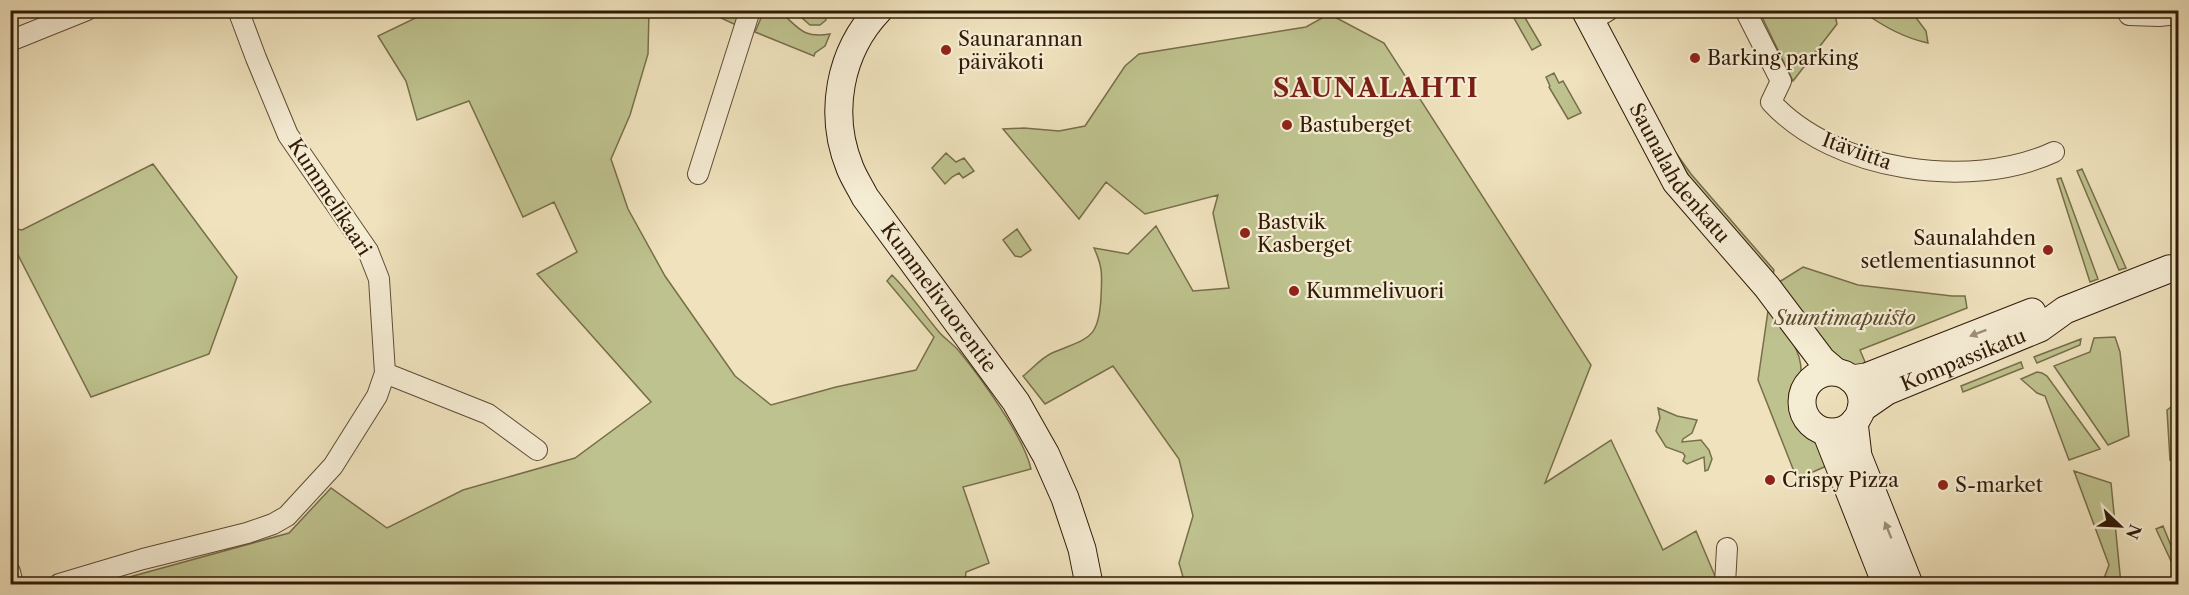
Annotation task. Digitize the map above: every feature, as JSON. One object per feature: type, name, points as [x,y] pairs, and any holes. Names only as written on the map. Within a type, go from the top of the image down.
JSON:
[{"type":"street","points":[[10,41],[87,10]]},
{"type":"street","name":"Kummelikaari","points":[[59,585],[143,559],[247,533],[273,524],[287,516],[333,466],[377,396],[385,373],[379,279],[368,251],[288,135],[238,10]]},
{"type":"street","points":[[698,174],[750,10]]},
{"type":"street","name":"Kummelivuorentie","points":[[879,10],[856,42],[849,56],[841,85],[838,114],[849,167],[865,197],[1016,402],[1046,455],[1065,498],[1082,549],[1089,585]]},
{"type":"street","name":"Itäviitta","points":[[1745,10],[1781,81],[1771,102],[1780,112],[1802,128],[1843,149],[1866,158],[1918,170],[1969,172],[1994,170],[2032,162],[2054,152]]},
{"type":"street","name":"Saunalahdenkatu","points":[[1595,14],[1657,148],[1676,182],[1767,287],[1822,360],[1843,375]]},
{"type":"street","points":[[2130,15],[2178,14]]},
{"type":"street","name":"Kompassikatu","points":[[1858,415],[1887,391],[2040,328],[2065,310],[2159,273],[2178,268]]},
{"type":"street","name":"Kompassikatu","points":[[1843,375],[1866,377],[2033,312],[2065,310]]},
{"type":"street","name":"Saunalahdenkatu","points":[[1794,324],[1805,359],[1807,384]]},
{"type":"street","points":[[385,373],[489,414],[537,450]]},
{"type":"street","points":[[1858,415],[1838,432],[1826,432],[1812,425],[1803,413],[1802,398],[1807,384],[1823,373],[1843,375],[1856,383],[1861,396],[1858,415],[1858,456],[1909,585]]},
{"type":"street","points":[[1826,432],[1886,585]]},
{"type":"street","points":[[1725,585],[1727,548]]},
{"type":"street","points":[[10,572],[13,585]]},
{"type":"green space","points":[[778,10],[806,33],[830,34],[825,46],[814,56],[755,32],[764,11]]},
{"type":"green space","points":[[430,11],[649,11],[648,54],[630,115],[611,159],[628,209],[665,276],[735,376],[771,405],[836,387],[916,370],[934,337],[887,281],[892,275],[979,376],[1001,408],[1027,456],[1031,469],[963,487],[989,563],[966,572],[967,584],[104,584],[289,533],[331,488],[387,528],[463,490],[575,458],[651,402],[537,274],[577,252],[554,202],[523,217],[469,101],[417,120],[406,81],[378,36]]},
{"type":"green space","points":[[709,11],[741,11],[736,25]]},
{"type":"green space","points":[[794,11],[815,11],[825,14],[826,20],[820,25],[810,25]]},
{"type":"green space","points":[[1510,11],[1521,11],[1541,45],[1532,50]]},
{"type":"green space","points":[[1759,11],[1827,11],[1835,15],[1837,24],[1793,81]]},
{"type":"green space","points":[[1862,11],[1911,11],[1926,31],[1928,43],[1893,30]]},
{"type":"green space","points":[[1329,14],[1384,43],[1591,365],[1545,483],[1611,440],[1663,550],[1696,531],[1715,576],[1714,584],[1185,584],[1179,563],[1193,516],[1179,459],[1113,366],[1045,404],[1023,376],[1048,355],[1082,340],[1094,330],[1100,311],[1102,282],[1099,261],[1094,248],[1128,254],[1156,226],[1193,291],[1229,288],[1213,213],[1218,195],[1145,214],[1106,182],[1079,219],[1003,129],[1059,131],[1085,126],[1125,66],[1139,54],[1306,27]]},
{"type":"green space","points":[[1554,73],[1559,83],[1563,81],[1581,113],[1568,119],[1549,87],[1546,77]]},
{"type":"green space","points":[[946,153],[956,162],[964,158],[974,171],[963,178],[959,173],[945,184],[932,168]]},
{"type":"green space","points":[[1676,153],[1691,174],[1774,270],[1773,275],[1701,198]]},
{"type":"green space","points":[[153,164],[237,277],[209,354],[91,397],[18,255],[11,254],[11,228],[22,230]]},
{"type":"green space","points":[[2082,169],[2126,268],[2119,270],[2077,171]]},
{"type":"green space","points":[[2061,178],[2098,279],[2090,282],[2057,179]]},
{"type":"green space","points":[[1017,229],[1031,250],[1021,257],[1015,256],[1003,240]]},
{"type":"green space","name":"Suuntimapuisto","points":[[1803,267],[1858,285],[1965,296],[1967,308],[1860,350],[1868,369],[1857,370],[1840,364],[1776,284]]},
{"type":"green space","points":[[1768,311],[1791,340],[1799,357],[1801,375],[1794,401],[1796,416],[1803,427],[1822,446],[1831,464],[1797,479],[1758,380]]},
{"type":"green space","points":[[2115,337],[2120,352],[2129,436],[2108,445],[2054,366],[2090,352],[2094,338]]},
{"type":"green space","points":[[2081,339],[2080,345],[2037,363],[2034,357]]},
{"type":"green space","points":[[2021,362],[2023,368],[1963,392],[1961,386]]},
{"type":"green space","points":[[2037,372],[2047,376],[2100,449],[2069,460],[2045,396],[2037,393],[2021,379]]},
{"type":"green space","points":[[2178,402],[2178,455],[2170,460],[2167,410]]},
{"type":"green space","points":[[1658,408],[1677,416],[1697,420],[1692,433],[1682,442],[1701,440],[1709,450],[1712,459],[1708,470],[1705,471],[1704,457],[1687,464],[1683,461],[1685,456],[1683,453],[1666,447],[1656,431],[1660,418]]},
{"type":"green space","points":[[2074,471],[2111,483],[2121,584],[2096,584],[2103,581],[2109,565]]},
{"type":"green space","points":[[2163,526],[2178,557],[2178,576],[2156,529]]},
{"type":"place","name":"Saunarannan päiväkoti","points":[[946,50]]},
{"type":"place","name":"Barking parking","points":[[1695,58]]},
{"type":"place","name":"Bastuberget","points":[[1287,125]]},
{"type":"place","name":"Bastvik Kasberget","points":[[1245,233]]},
{"type":"place","name":"Saunalahden setlementiasunnot","points":[[2048,250]]},
{"type":"place","name":"Kummelivuori","points":[[1294,291]]},
{"type":"place","name":"Crispy Pizza","points":[[1770,480]]},
{"type":"place","name":"S-market","points":[[1943,485]]},
{"type":"district","name":"SAUNALAHTI","points":[[1376,88]]}]
